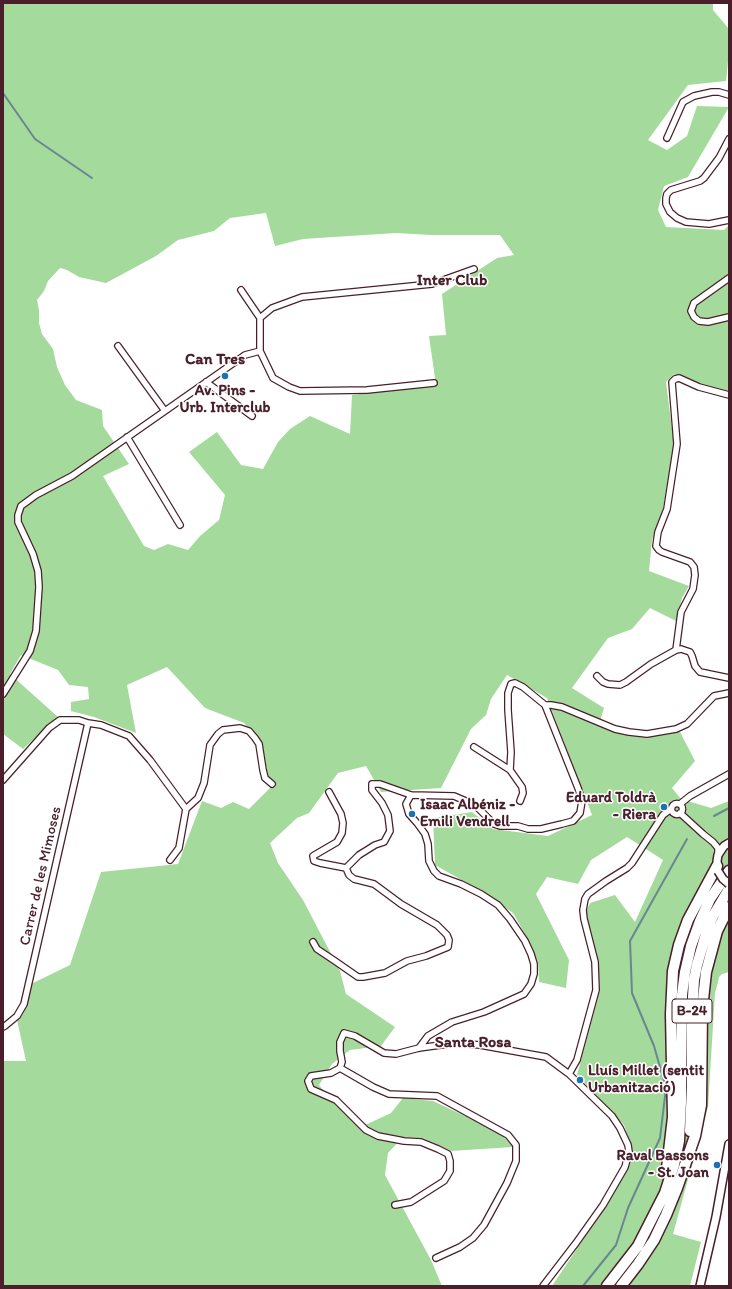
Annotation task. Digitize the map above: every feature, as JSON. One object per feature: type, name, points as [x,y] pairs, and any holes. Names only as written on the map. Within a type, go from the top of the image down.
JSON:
[{"type":"highway","points":[[665,1193],[673,1117],[671,1014],[673,971],[679,945],[688,920],[718,868]]},
{"type":"highway","name":"B-24","points":[[607,1286],[638,1246],[665,1193],[674,1165],[679,1141],[681,1102],[682,994],[685,972],[691,946],[700,921],[710,899],[729,871]]},
{"type":"highway","name":"B-24","points":[[621,1286],[654,1240],[677,1188],[685,1162],[691,1126],[692,1014],[696,965],[708,927],[729,889]]},
{"type":"highway","points":[[685,1162],[695,1136],[701,1105],[702,1009],[706,972],[717,931],[729,907]]},
{"type":"street","points":[[667,138],[683,102],[694,96],[712,92],[719,92],[729,95]]},
{"type":"street","points":[[729,139],[719,158],[704,178],[700,181],[671,190],[667,194],[666,198],[666,204],[670,212],[677,218],[686,222],[709,224],[729,220]]},
{"type":"street","points":[[260,318],[272,308],[302,298],[432,284],[474,269]]},
{"type":"street","points":[[729,278],[694,303],[691,311],[694,317],[699,321],[708,322],[729,317]]},
{"type":"street","points":[[241,290],[260,318],[260,351],[273,378],[288,387],[300,391],[367,390],[434,383]]},
{"type":"street","points":[[118,346],[165,411]]},
{"type":"street","points":[[3,694],[30,651],[36,631],[40,587],[38,570],[33,554],[18,522],[19,509],[26,502],[72,476],[245,355],[260,351]]},
{"type":"street","points":[[676,650],[681,612],[692,589],[695,575],[694,567],[690,562],[662,552],[656,546],[658,532],[667,509],[676,444],[672,382],[679,378],[699,387],[729,395]]},
{"type":"street","points":[[206,382],[252,416]]},
{"type":"street","points":[[127,437],[180,525]]},
{"type":"street","points":[[597,676],[603,682],[608,684],[620,685],[651,664],[676,650],[681,649],[690,652],[695,666],[700,672],[729,678]]},
{"type":"street","points":[[346,868],[359,855],[375,845],[384,842],[390,831],[388,815],[382,802],[372,790],[372,784],[380,784],[411,795],[459,797],[475,805],[494,824],[500,826],[518,826],[528,829],[541,829],[573,821],[580,813],[582,801],[545,705],[523,687],[515,683],[511,684],[508,693],[511,752],[510,770]]},
{"type":"street","points":[[545,705],[562,707],[629,732],[647,734],[676,729],[687,724],[714,696],[729,693]]},
{"type":"street","points":[[3,780],[49,728],[60,720],[78,720],[101,725],[129,736],[150,760],[186,809]]},
{"type":"street","name":"Carrer de les Mimoses","points":[[3,1026],[17,1016],[24,1004],[88,723]]},
{"type":"street","points":[[170,860],[179,848],[186,809],[198,798],[204,783],[210,745],[223,730],[240,728],[249,731],[259,744],[265,778],[272,784]]},
{"type":"street","points":[[474,747],[510,770],[522,787],[523,793],[520,801]]},
{"type":"street","points":[[569,1074],[577,1060],[596,990],[594,955],[584,920],[583,910],[585,898],[588,894],[627,868],[632,863],[663,815],[671,809],[674,804],[680,804],[729,774]]},
{"type":"street","points":[[329,792],[341,814],[343,823],[342,833],[337,842],[313,856],[314,861],[346,868]]},
{"type":"street","points":[[411,795],[406,804],[409,814],[425,834],[428,844],[429,861],[434,871],[439,876],[461,884],[498,905],[510,919],[524,941],[531,954],[534,964],[532,984],[524,994],[484,1012],[452,1022],[428,1036],[419,1048]]},
{"type":"street","points":[[680,804],[682,808],[680,813]]},
{"type":"street","points":[[671,809],[674,814],[680,813]]},
{"type":"street","points":[[680,813],[710,839],[718,848],[718,868],[723,879],[729,884]]},
{"type":"street","points":[[710,839],[728,843]]},
{"type":"street","points":[[718,855],[728,843]]},
{"type":"street","points":[[313,942],[317,949],[358,977],[385,973],[407,961],[448,948],[449,940],[447,935],[437,925],[401,904],[374,884],[354,879],[349,875],[346,868]]},
{"type":"street","points":[[395,1205],[411,1202],[444,1180],[450,1171],[448,1154],[421,1142],[404,1141],[378,1136],[366,1130],[336,1100],[311,1088],[308,1081],[311,1076],[331,1073],[340,1068],[342,1062],[340,1042],[344,1033],[355,1036],[384,1053],[396,1054],[419,1048],[455,1043],[480,1045],[546,1057],[569,1074],[612,1116],[625,1137],[629,1152],[625,1167],[603,1205],[543,1286]]},
{"type":"street","points":[[340,1068],[373,1087],[389,1094],[438,1096],[508,1135],[516,1145],[516,1161],[507,1183],[484,1225],[473,1238],[460,1247],[436,1258]]},
{"type":"street","points":[[700,1286],[716,1216],[729,1144]]},
{"type":"green space","points":[[3,3],[713,3],[713,10],[729,29],[729,52],[726,81],[688,85],[648,140],[667,150],[687,136],[697,106],[729,107],[688,177],[664,186],[658,210],[666,227],[724,230],[729,225],[729,391],[707,386],[674,374],[666,382],[674,445],[663,508],[652,540],[649,571],[689,586],[682,598],[676,621],[650,608],[632,629],[608,638],[572,688],[604,708],[599,725],[633,736],[680,732],[695,761],[672,788],[681,799],[711,808],[729,801],[729,972],[722,974],[719,977],[715,993],[708,1107],[673,1234],[701,1242],[690,1286],[552,1286],[613,1195],[629,1166],[632,1148],[624,1125],[577,1075],[600,990],[598,963],[585,913],[590,903],[615,895],[635,922],[663,860],[627,837],[591,860],[578,884],[547,877],[536,894],[569,960],[566,988],[539,982],[538,962],[529,941],[513,913],[476,888],[435,865],[433,818],[472,812],[493,829],[548,836],[592,815],[547,698],[507,675],[491,699],[486,715],[471,729],[441,788],[381,792],[366,766],[338,773],[309,813],[297,818],[270,843],[278,863],[303,900],[340,971],[346,994],[395,1027],[381,1046],[350,1050],[332,1064],[319,1085],[335,1104],[361,1127],[391,1113],[403,1098],[433,1101],[499,1132],[513,1147],[451,1151],[423,1138],[403,1137],[388,1153],[385,1175],[431,1260],[442,1286],[3,1286],[3,1061],[26,1061],[17,1020],[23,1014],[31,984],[70,965],[101,872],[178,864],[202,801],[221,808],[233,802],[249,809],[270,788],[262,743],[244,723],[205,708],[167,667],[127,685],[136,733],[94,717],[71,711],[71,702],[89,699],[88,687],[69,685],[58,670],[21,655],[10,674],[58,717],[23,749],[3,734]],"holes":[[[266,213],[275,246],[303,239],[396,233],[431,235],[500,235],[514,255],[497,258],[442,294],[446,335],[429,336],[436,385],[352,395],[350,434],[310,416],[290,429],[278,442],[263,469],[241,465],[217,432],[189,452],[225,495],[219,520],[200,536],[188,550],[168,544],[154,550],[144,546],[103,476],[129,464],[103,426],[102,410],[76,400],[65,385],[57,367],[53,349],[42,334],[39,323],[37,300],[44,291],[48,281],[60,268],[79,277],[106,283],[156,256],[178,240],[214,231],[230,218]]]},
{"type":"waterway","points":[[3,93],[35,139],[92,178]]},
{"type":"waterway","points":[[714,816],[729,808]]},
{"type":"waterway","points":[[583,1286],[616,1245],[628,1208],[660,1138],[666,1088],[654,1046],[632,993],[630,941],[687,839]]},
{"type":"place","name":"Av. Pins - Urb. Interclub","points":[[225,376]]},
{"type":"place","name":"Eduard Toldrà - Riera","points":[[664,807]]},
{"type":"place","name":"Isaac Albéniz - Emili Vendrell","points":[[412,814]]},
{"type":"place","name":"Lluís Millet (sentit Urbanització)","points":[[580,1080]]},
{"type":"place","name":"Raval Bassons - St. Joan","points":[[717,1165]]},
{"type":"district","name":"Inter Club","points":[[452,281]]},
{"type":"district","name":"Can Tres","points":[[215,360]]},
{"type":"district","name":"Santa Rosa","points":[[473,1043]]}]
